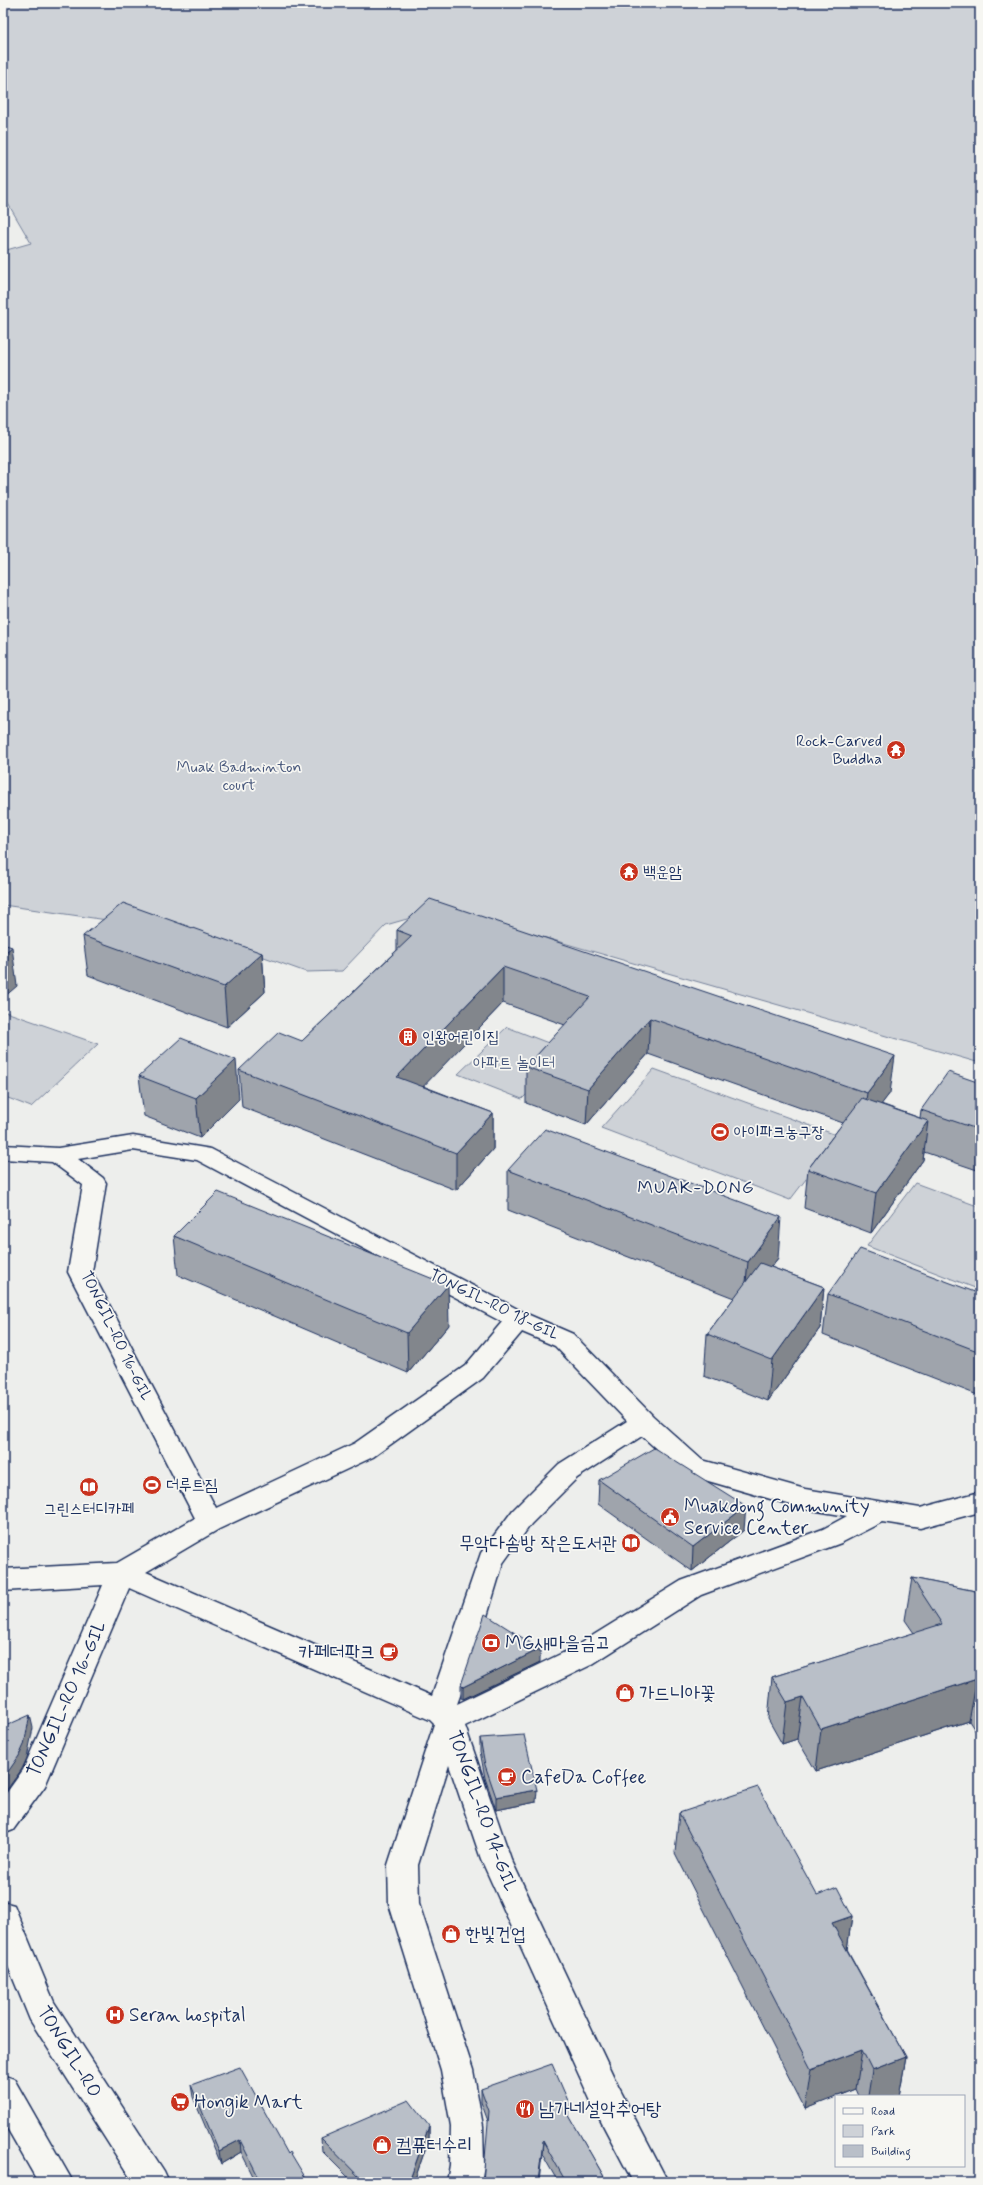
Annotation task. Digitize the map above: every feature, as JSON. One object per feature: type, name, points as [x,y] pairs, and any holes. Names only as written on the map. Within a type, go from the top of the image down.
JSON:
[{"type":"street","name":"TONGIL-RO 18-GIL","points":[[3,1152],[58,1155],[133,1143],[203,1154],[518,1320],[564,1340],[644,1423],[694,1467],[805,1498],[920,1518],[980,1502]]},
{"type":"street","name":"TONGIL-RO 16-GIL","points":[[58,1155],[94,1183],[80,1272],[210,1522]]},
{"type":"street","points":[[3,1580],[122,1573],[210,1522],[364,1450],[474,1372],[518,1320]]},
{"type":"street","name":"TONGIL-RO 14-GIL","points":[[464,2182],[467,2165],[467,2126],[457,2070],[404,1904],[403,1865],[465,1643],[491,1560],[522,1517],[568,1471],[644,1423]]},
{"type":"street","name":"TONGIL-RO 14-GIL","points":[[445,1717],[581,1657],[691,1588],[832,1536],[879,1511]]},
{"type":"street","name":"TONGIL-RO 16-GIL","points":[[3,1821],[35,1777],[122,1573]]},
{"type":"street","points":[[122,1573],[445,1717]]},
{"type":"street","name":"TONGIL-RO 14-GIL","points":[[445,1717],[496,1859],[606,2097],[650,2182]]},
{"type":"street","name":"TONGIL-RO","points":[[3,1914],[41,2010],[152,2182]]},
{"type":"street","points":[[3,2090],[56,2182]]},
{"type":"green space","name":"Muak Badminton court","points":[[3,3],[980,3],[980,1063],[456,912],[414,917],[386,925],[342,971],[306,972],[197,933],[3,905],[3,251],[31,243],[3,195]]},
{"type":"green space","points":[[3,1011],[98,1044],[31,1107],[3,1096]]},
{"type":"green space","name":"아파트 놀이터","points":[[507,1027],[569,1051],[522,1099],[458,1074]]},
{"type":"green space","name":"아이파크농구장","points":[[654,1069],[839,1136],[790,1200],[601,1128]]},
{"type":"green space","points":[[915,1183],[980,1207],[980,1281],[975,1288],[867,1246]]},
{"type":"building","points":[[430,899],[895,1056],[867,1093],[650,1018],[588,1089],[526,1067],[590,997],[503,967],[397,1077],[493,1113],[456,1153],[239,1070],[279,1032],[302,1041],[412,936],[397,930]]},
{"type":"building","points":[[123,903],[262,953],[224,987],[83,936]]},
{"type":"building","points":[[3,944],[12,947],[3,954]]},
{"type":"building","points":[[181,1038],[236,1060],[196,1098],[139,1076]]},
{"type":"building","points":[[948,1072],[980,1083],[980,1130],[921,1110]]},
{"type":"building","points":[[862,1098],[928,1121],[876,1193],[808,1169]]},
{"type":"building","points":[[545,1129],[781,1217],[748,1262],[508,1170]]},
{"type":"building","points":[[218,1192],[448,1285],[407,1333],[174,1236]]},
{"type":"building","points":[[860,1249],[980,1294],[980,1352],[828,1294]]},
{"type":"building","points":[[760,1263],[824,1287],[772,1360],[707,1334]]},
{"type":"building","points":[[654,1448],[746,1506],[693,1547],[599,1480]]},
{"type":"building","points":[[912,1578],[980,1592],[980,1684],[977,1679],[821,1729],[803,1697],[787,1702],[772,1677],[942,1624]]},
{"type":"building","points":[[485,1614],[540,1649],[463,1687],[461,1685]]},
{"type":"building","points":[[30,1715],[24,1745],[19,1756],[3,1779],[3,1727]]},
{"type":"building","name":"CafeDa Coffee","points":[[524,1735],[537,1790],[496,1797],[485,1765],[480,1738]]},
{"type":"building","points":[[758,1787],[817,1895],[837,1887],[852,1916],[832,1923],[906,2057],[872,2070],[862,2050],[811,2069],[679,1813]]},
{"type":"building","points":[[552,2064],[569,2103],[563,2105],[607,2182],[566,2182],[543,2141],[538,2182],[483,2182],[489,2111],[481,2089]]},
{"type":"building","points":[[240,2067],[288,2154],[290,2152],[308,2182],[261,2182],[240,2140],[219,2151],[191,2085]]},
{"type":"building","name":"컴퓨터수리","points":[[409,2100],[429,2126],[409,2182],[364,2182],[321,2138]]},
{"type":"place","name":"Rock-Carved Buddha","points":[[896,750]]},
{"type":"place","name":"백운암","points":[[629,872]]},
{"type":"place","name":"인왕어린이집","points":[[408,1037]]},
{"type":"place","name":"아이파크농구장","points":[[720,1132]]},
{"type":"place","name":"더루트짐","points":[[152,1485]]},
{"type":"place","name":"그린스터디카페","points":[[89,1487]]},
{"type":"place","name":"Muakdong Community Service Center","points":[[670,1517]]},
{"type":"place","name":"무악다솜방 작은도서관","points":[[631,1543]]},
{"type":"place","name":"MG새마을금고","points":[[491,1643]]},
{"type":"place","name":"카페더파크","points":[[389,1652]]},
{"type":"place","name":"가드니아꽃","points":[[625,1693]]},
{"type":"place","name":"CafeDa Coffee","points":[[507,1777]]},
{"type":"place","name":"한빛건업","points":[[451,1934]]},
{"type":"place","name":"Seran hospital","points":[[115,2015]]},
{"type":"place","name":"Hongik Mart","points":[[180,2102]]},
{"type":"place","name":"남가네설악추어탕","points":[[525,2109]]},
{"type":"place","name":"컴퓨터수리","points":[[382,2145]]},
{"type":"district","name":"MUAK-DONG","points":[[696,1188]]}]
